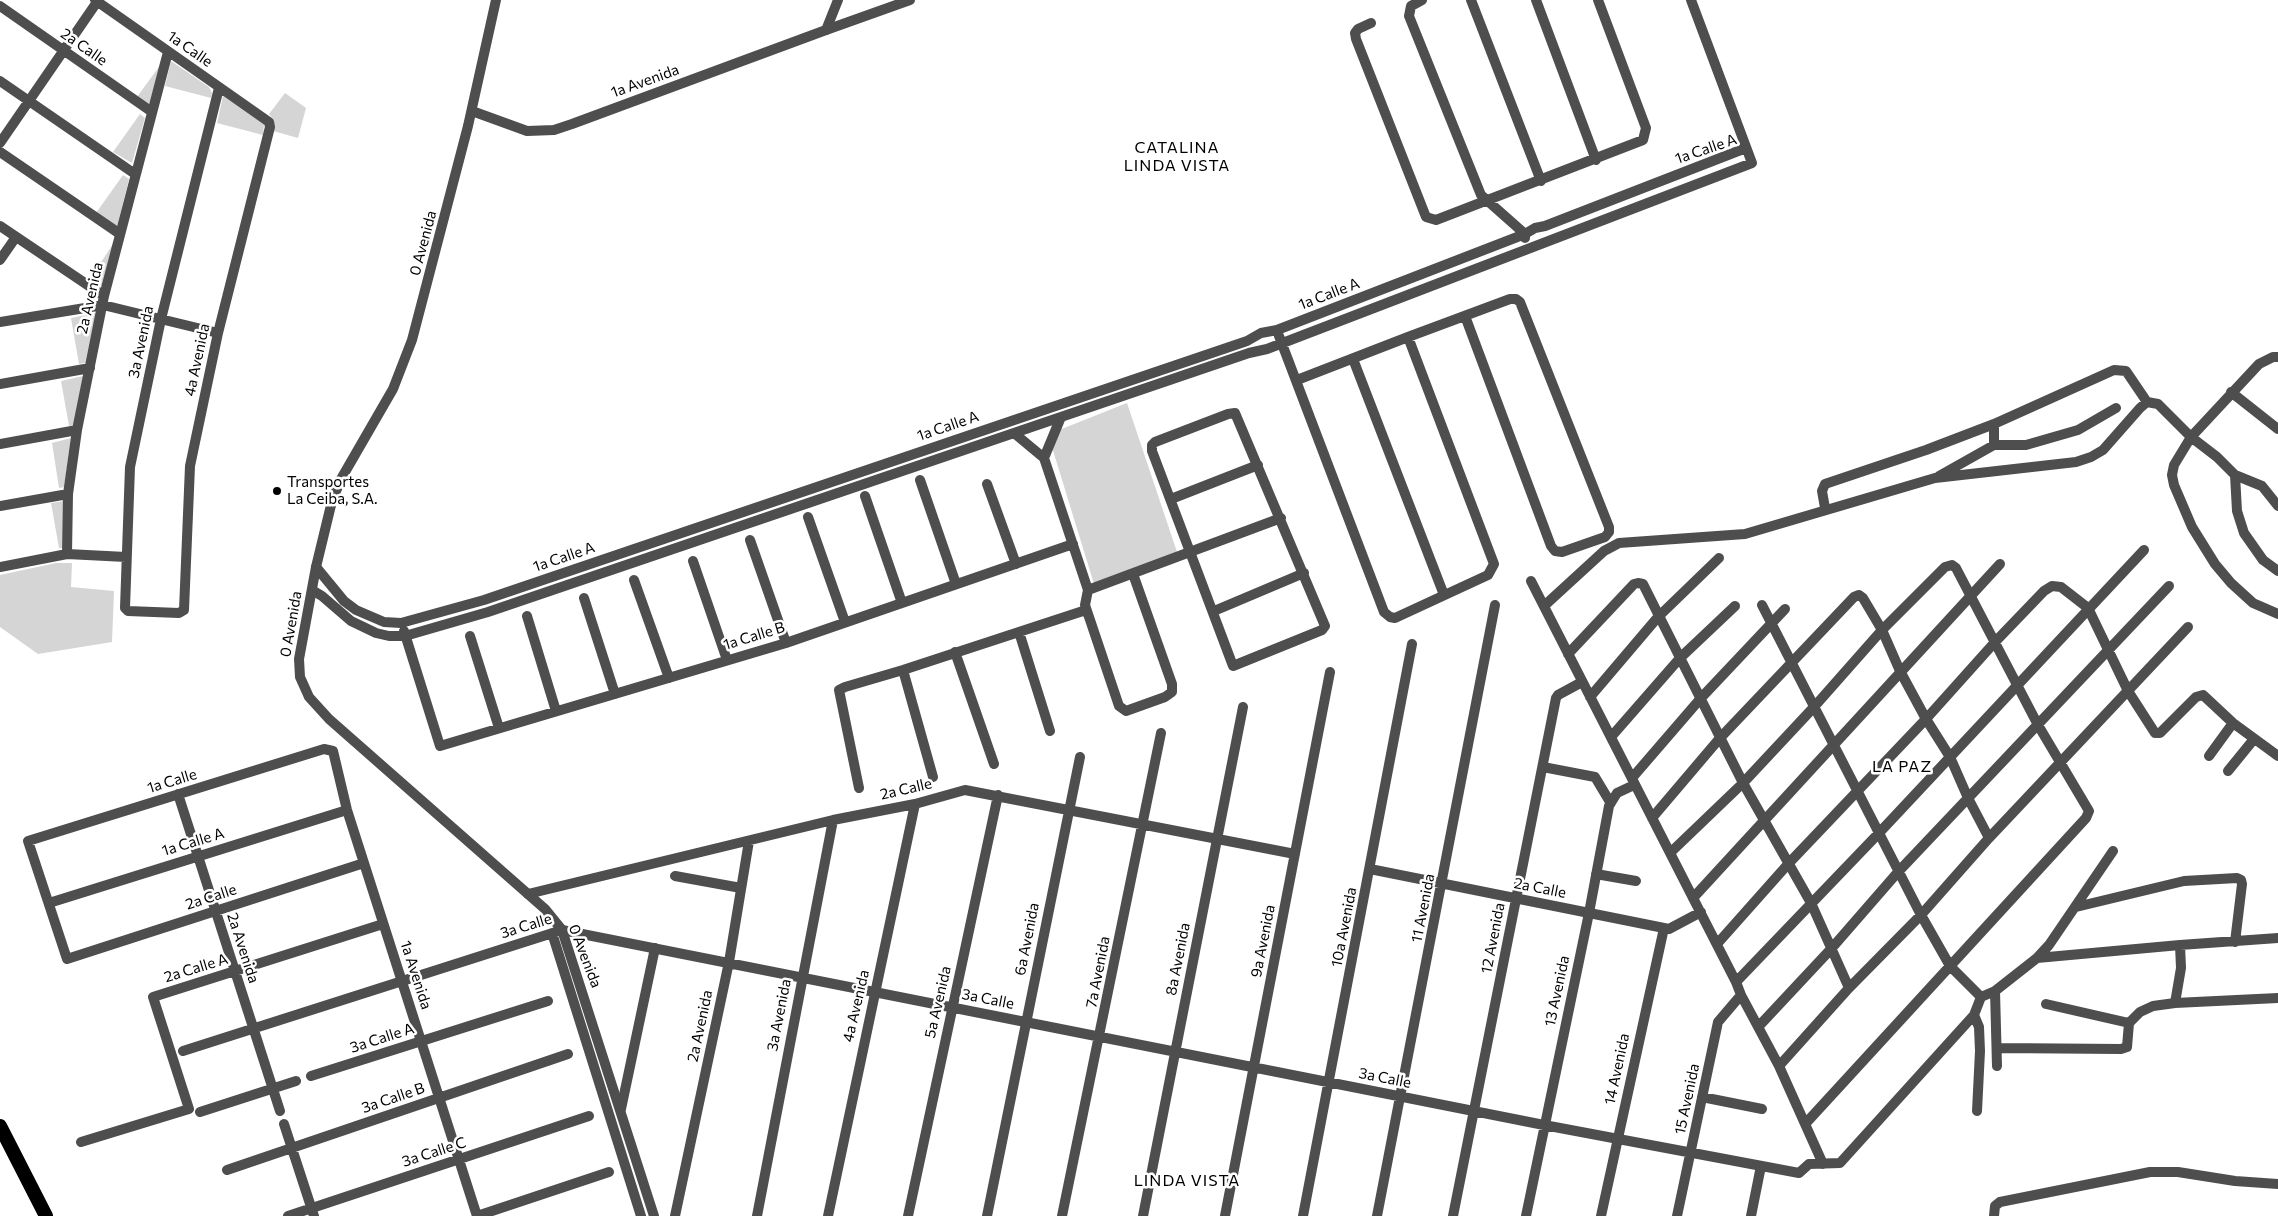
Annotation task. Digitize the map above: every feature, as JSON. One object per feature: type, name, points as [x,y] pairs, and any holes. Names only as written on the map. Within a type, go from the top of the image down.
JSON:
[{"type":"highway","points":[[0,1126],[46,1216]]},
{"type":"highway","points":[[0,1146],[35,1216]]},
{"type":"street","name":"0 Avenida","points":[[496,0],[472,111],[412,340],[393,389],[341,479],[332,501],[316,567],[299,659],[300,677],[309,697],[328,719],[545,908],[562,930],[654,1216]]},
{"type":"street","points":[[826,30],[838,0]]},
{"type":"street","name":"1a Avenida","points":[[472,111],[527,131],[554,130],[910,0]]},
{"type":"street","points":[[1422,0],[1411,6],[1409,16],[1481,195],[1525,234],[1526,241],[1530,247]]},
{"type":"street","points":[[1470,0],[1541,181]]},
{"type":"street","points":[[1536,0],[1596,160]]},
{"type":"street","points":[[1371,23],[1358,29],[1355,33],[1356,39],[1426,217],[1436,220],[1596,160],[1643,140],[1646,131],[1598,0]]},
{"type":"street","points":[[1691,0],[1746,148]]},
{"type":"street","points":[[0,143],[96,1]]},
{"type":"street","name":"1a Calle","points":[[96,1],[269,122]]},
{"type":"street","name":"2a Calle","points":[[0,6],[152,112]]},
{"type":"street","name":"2a Avenida","points":[[67,554],[68,494],[77,430],[120,234],[168,52]]},
{"type":"street","points":[[0,81],[135,174]]},
{"type":"street","name":"3a Avenida","points":[[125,608],[130,467],[161,319],[220,88]]},
{"type":"street","name":"4a Avenida","points":[[125,608],[128,611],[179,613],[184,610],[190,466],[218,333],[270,127],[269,122]]},
{"type":"street","name":"1a Calle A","points":[[312,590],[322,596],[351,621],[376,633],[405,636],[488,612],[1014,432],[1249,353],[1267,349],[1752,163],[1746,148],[1545,226],[1535,228],[1525,234],[1277,330],[1261,333],[1246,341],[484,600],[401,623],[384,622],[356,610],[344,601],[316,567]]},
{"type":"street","points":[[0,152],[120,234]]},
{"type":"street","points":[[0,226],[104,301],[161,319],[218,333]]},
{"type":"street","points":[[1545,226],[1550,240]]},
{"type":"street","points":[[0,260],[16,237]]},
{"type":"street","points":[[1297,380],[1408,337],[1510,299],[1516,299],[1520,302],[1609,527],[1609,532],[1605,537],[1562,552],[1555,551],[1551,546],[1465,316]]},
{"type":"street","points":[[0,322],[104,301]]},
{"type":"street","points":[[1277,330],[1384,612],[1390,617],[1395,618],[1488,574],[1493,568],[1494,560],[1408,337]]},
{"type":"street","points":[[2278,357],[2273,357],[2259,364],[2231,392],[2191,437],[2174,466],[2172,475],[2174,485],[2192,527],[2214,564],[2253,603],[2278,614]]},
{"type":"street","points":[[1353,359],[1444,595]]},
{"type":"street","points":[[1190,360],[1193,372]]},
{"type":"street","points":[[0,384],[90,368]]},
{"type":"street","points":[[1825,508],[1822,491],[1825,484],[1926,450],[1994,424],[2120,369],[2126,371],[2147,402],[2158,404],[2191,437],[2217,457],[2235,475],[2262,486],[2278,506]]},
{"type":"street","points":[[2231,392],[2278,429]]},
{"type":"street","points":[[1544,606],[1604,551],[1620,543],[1745,534],[1825,508],[1935,478],[2076,462],[2092,457],[2103,450],[2147,402]]},
{"type":"street","points":[[1935,478],[1994,445],[2026,445],[2078,430],[2116,408]]},
{"type":"street","points":[[1228,414],[1235,414],[1258,465],[1325,626],[1322,630],[1233,666],[1172,499],[1152,451],[1152,445],[1228,414]]},
{"type":"street","points":[[1044,458],[1061,417]]},
{"type":"street","points":[[1994,424],[1994,445]]},
{"type":"street","points":[[0,444],[77,430]]},
{"type":"street","points":[[1014,432],[1044,458],[1088,590],[1085,597],[1086,610],[1119,706],[1126,711],[1165,697],[1172,692],[1172,684],[1134,574]]},
{"type":"street","points":[[1172,499],[1258,465]]},
{"type":"street","points":[[2235,475],[2237,510],[2244,533],[2263,560],[2278,571]]},
{"type":"street","points":[[920,480],[956,584]]},
{"type":"street","points":[[987,484],[1016,564]]},
{"type":"street","points":[[0,506],[68,494]]},
{"type":"street","points":[[865,496],[902,603]]},
{"type":"street","points":[[808,516],[846,622]]},
{"type":"street","points":[[1088,590],[1281,518]]},
{"type":"street","points":[[750,540],[786,643]]},
{"type":"street","name":"1a Calle B","points":[[405,636],[440,746],[786,643],[1073,544]]},
{"type":"street","points":[[1736,982],[1879,833],[2144,550]]},
{"type":"street","points":[[0,567],[67,554],[126,557]]},
{"type":"street","points":[[1590,697],[1658,616],[1718,558]]},
{"type":"street","points":[[693,561],[727,660]]},
{"type":"street","points":[[1694,898],[2000,564]]},
{"type":"street","points":[[1670,854],[1743,783],[1882,630],[1945,567],[1952,565],[1956,568],[2038,725],[2060,764],[2086,803],[2089,811],[2086,818],[1806,1123]]},
{"type":"street","points":[[1214,611],[1304,573]]},
{"type":"street","points":[[634,580],[669,678]]},
{"type":"street","points":[[1531,581],[1694,898],[1736,982],[1741,996],[1759,1026],[1806,1123],[1823,1164],[1840,1162],[1974,1015],[1981,997],[1995,991],[2037,958],[2049,945],[2076,907],[2112,851]]},
{"type":"street","points":[[1568,654],[1634,584],[1638,582],[1643,584],[1743,783],[1811,903],[1849,988]]},
{"type":"street","points":[[1716,944],[1789,863],[1926,719],[1995,642],[2044,591],[2052,586],[2061,587],[2088,608],[2128,691],[2157,734],[2199,695],[2203,695],[2233,723],[2278,756]]},
{"type":"street","points":[[1759,1026],[1831,950],[1898,872],[2169,586]]},
{"type":"street","points":[[1652,818],[1720,738],[1854,597],[1859,595],[1863,598],[1882,630],[1900,671],[1926,719],[1950,757],[1968,798],[1989,838]]},
{"type":"street","points":[[584,598],[615,694]]},
{"type":"street","points":[[484,600],[488,612]]},
{"type":"street","name":"11 Avenida","points":[[1377,1216],[1443,884],[1495,605]]},
{"type":"street","points":[[1762,605],[1921,915],[1950,966],[1981,997]]},
{"type":"street","points":[[1611,737],[1680,658],[1736,606]]},
{"type":"street","points":[[1542,767],[1595,777],[1610,802],[1617,793],[1633,781],[1701,698],[1785,609]]},
{"type":"street","points":[[859,788],[839,690],[845,686],[904,670],[1086,610]]},
{"type":"street","points":[[527,616],[556,711]]},
{"type":"street","points":[[401,623],[405,636]]},
{"type":"street","points":[[1779,1066],[1849,988],[1921,915],[1989,838],[2188,627]]},
{"type":"street","points":[[1019,632],[1050,731]]},
{"type":"street","points":[[470,636],[499,728]]},
{"type":"street","name":"10a Avenida","points":[[1303,1216],[1412,644]]},
{"type":"street","points":[[955,652],[994,764]]},
{"type":"street","points":[[904,670],[932,777]]},
{"type":"street","name":"9a Avenida","points":[[1225,1216],[1330,672]]},
{"type":"street","name":"12 Avenida","points":[[1453,1216],[1556,698],[1558,694],[1582,682]]},
{"type":"street","name":"8a Avenida","points":[[1143,1216],[1243,707]]},
{"type":"street","points":[[2209,756],[2233,723]]},
{"type":"street","name":"7a Avenida","points":[[1062,1216],[1161,733]]},
{"type":"street","points":[[2228,771],[2254,739]]},
{"type":"street","name":"1a Avenida","points":[[324,749],[333,751],[347,810],[477,1216]]},
{"type":"street","name":"1a Calle","points":[[49,903],[28,842],[324,749]]},
{"type":"street","name":"6a Avenida","points":[[987,1216],[1080,757]]},
{"type":"street","name":"2a Calle","points":[[528,894],[833,820],[915,804],[965,790],[1295,854]]},
{"type":"street","name":"2a Avenida","points":[[178,794],[280,1111]]},
{"type":"street","name":"5a Avenida","points":[[908,1216],[948,1024],[954,1008],[998,795]]},
{"type":"street","name":"13 Avenida","points":[[1526,1216],[1610,802]]},
{"type":"street","name":"4a Avenida","points":[[828,1216],[915,804]]},
{"type":"street","name":"1a Calle A","points":[[49,903],[347,810]]},
{"type":"street","name":"3a Avenida","points":[[757,1216],[833,820]]},
{"type":"street","name":"2a Avenida","points":[[675,1216],[729,962],[749,841]]},
{"type":"street","name":"2a Calle","points":[[49,903],[67,959],[364,863]]},
{"type":"street","name":"2a Calle","points":[[1370,869],[1664,928]]},
{"type":"street","points":[[1596,874],[1636,881]]},
{"type":"street","points":[[675,876],[741,888]]},
{"type":"street","points":[[2076,907],[2184,881],[2237,878],[2241,880],[2242,884],[2235,942]]},
{"type":"street","points":[[1664,928],[1669,929],[1701,912]]},
{"type":"street","name":"2a Calle A","points":[[81,1142],[189,1110],[153,996],[235,972],[383,924]]},
{"type":"street","name":"14 Avenida","points":[[1601,1216],[1664,928]]},
{"type":"street","name":"3a Calle","points":[[183,1051],[562,930],[1474,1112],[1761,1166],[1799,1173],[1810,1164],[1823,1164]]},
{"type":"street","name":"0 Avenida","points":[[552,933],[641,1216]]},
{"type":"street","points":[[2037,958],[2180,944],[2278,938]]},
{"type":"street","points":[[2175,1003],[2181,968],[2180,944]]},
{"type":"street","points":[[621,1109],[655,948]]},
{"type":"street","points":[[1995,991],[1997,1066]]},
{"type":"street","name":"15 Avenida","points":[[1677,1216],[1718,1022],[1741,996]]},
{"type":"street","points":[[1997,1048],[2121,1049],[2127,1047],[2129,1023],[2140,1012],[2153,1006],[2175,1003],[2278,998]]},
{"type":"street","name":"3a Calle A","points":[[311,1076],[548,1001]]},
{"type":"street","points":[[2046,1004],[2129,1023]]},
{"type":"street","points":[[1974,1015],[1979,1027],[1980,1050],[1977,1111]]},
{"type":"street","name":"3a Calle B","points":[[227,1170],[568,1054]]},
{"type":"street","points":[[200,1112],[296,1081]]},
{"type":"street","points":[[1702,1097],[1762,1109]]},
{"type":"street","name":"3a Calle C","points":[[288,1216],[313,1212],[459,1159],[589,1116]]},
{"type":"street","points":[[284,1124],[313,1212]]},
{"type":"street","points":[[1751,1216],[1761,1166]]},
{"type":"street","points":[[477,1216],[610,1172]]},
{"type":"street","points":[[1994,1216],[1995,1206],[2000,1202],[2150,1172],[2178,1172],[2235,1181],[2278,1184]]},
{"type":"shaded area","points":[[171,61],[209,87],[212,93],[211,98],[165,86]]},
{"type":"shaded area","points":[[161,64],[149,104],[137,97]]},
{"type":"shaded area","points":[[285,93],[306,108],[298,138],[273,131],[273,119],[269,114]]},
{"type":"shaded area","points":[[223,96],[264,124],[263,135],[217,123]]},
{"type":"shaded area","points":[[140,114],[145,118],[132,163],[113,152]]},
{"type":"shaded area","points":[[123,175],[129,179],[117,227],[96,213]]},
{"type":"shaded area","points":[[113,244],[103,287],[90,279]]},
{"type":"shaded area","points":[[96,313],[85,363],[79,364],[71,318]]},
{"type":"shaded area","points":[[83,376],[74,425],[69,426],[61,381]]},
{"type":"shaded area","points":[[1127,403],[1177,552],[1094,584],[1051,444],[1059,430]]},
{"type":"shaded area","points":[[71,438],[64,487],[59,488],[52,443]]},
{"type":"shaded area","points":[[64,501],[63,548],[59,548],[51,503]]},
{"type":"shaded area","points":[[56,563],[72,563],[71,587],[114,591],[112,642],[38,654],[0,627],[0,575]]},
{"type":"place","name":"Transportes La Ceiba, S.A.","points":[[277,491]]},
{"type":"district","name":"CATALINA LINDA VISTA","points":[[1177,157]]},
{"type":"district","name":"LA PAZ","points":[[1902,767]]},
{"type":"district","name":"LINDA VISTA","points":[[1187,1181]]}]
